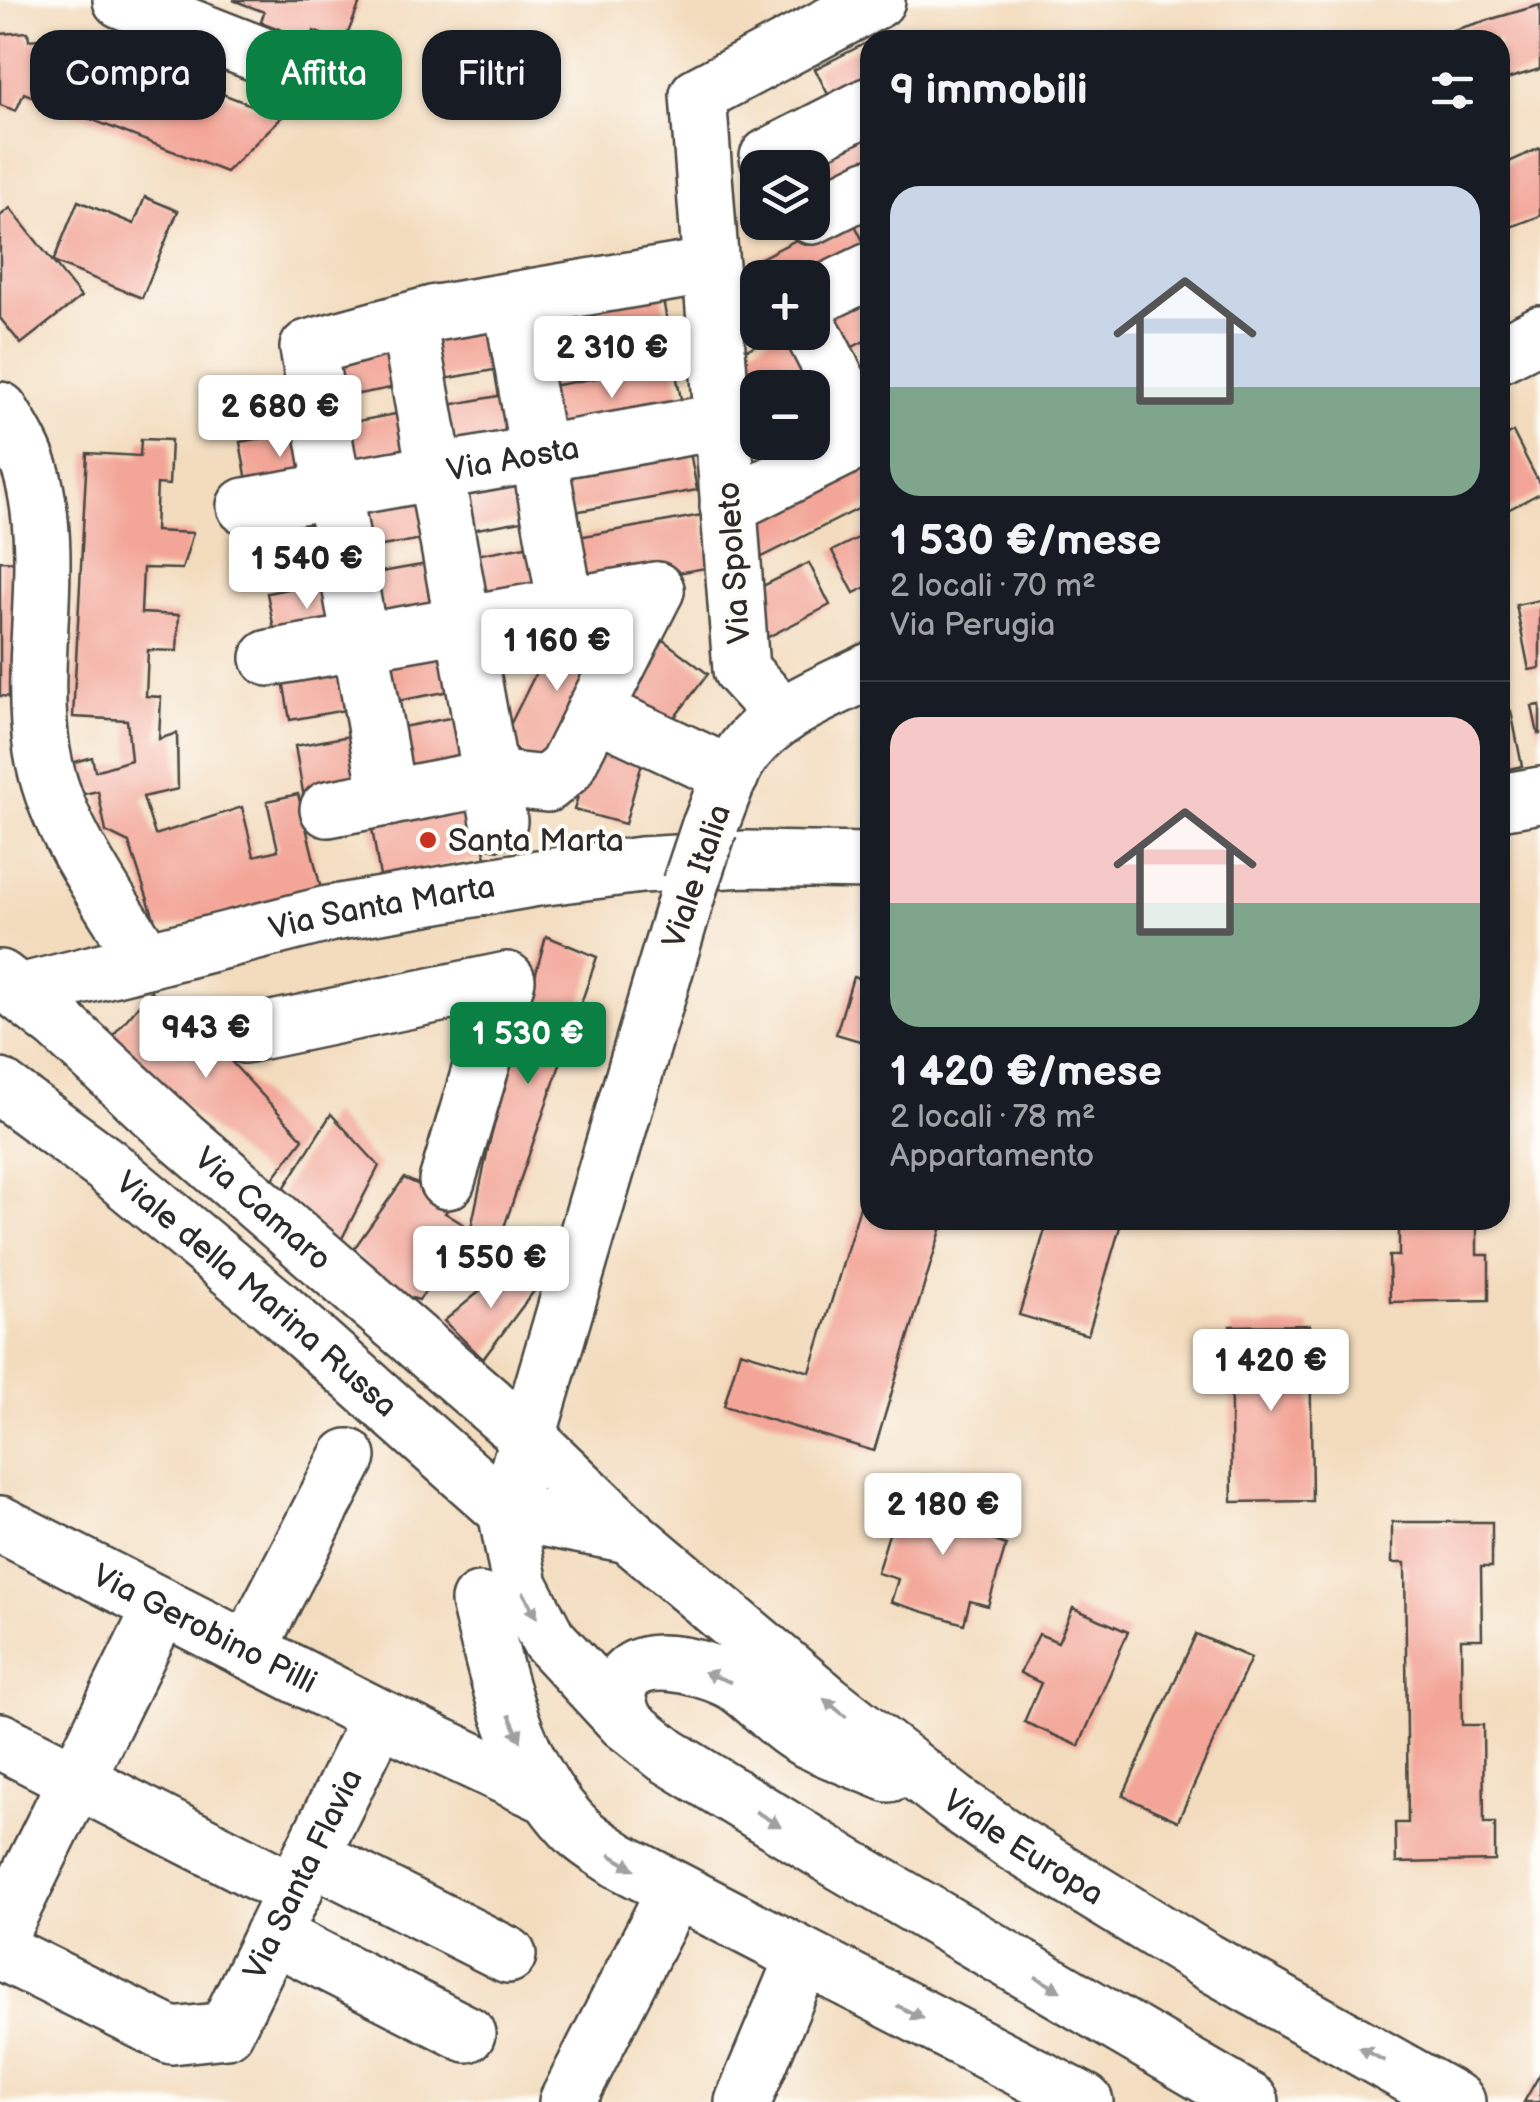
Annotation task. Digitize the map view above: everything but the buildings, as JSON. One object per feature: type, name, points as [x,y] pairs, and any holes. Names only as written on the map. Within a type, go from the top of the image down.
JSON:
[{"type":"street","points":[[120,0],[246,49]]},
{"type":"street","name":"Via Spoleto","points":[[783,716],[742,670],[723,422],[737,337],[711,266],[698,96],[883,14]]},
{"type":"street","points":[[782,150],[860,110]]},
{"type":"street","points":[[388,798],[308,348],[408,321],[711,266]]},
{"type":"street","points":[[830,290],[860,276]]},
{"type":"street","points":[[512,301],[566,606]]},
{"type":"street","points":[[408,321],[495,800]]},
{"type":"street","points":[[1510,349],[1540,334]]},
{"type":"street","points":[[822,350],[860,422]]},
{"type":"street","points":[[0,410],[32,474],[39,510],[38,723],[42,756],[63,816],[146,960]]},
{"type":"street","name":"Via Aosta","points":[[245,506],[723,422]]},
{"type":"street","points":[[728,506],[860,443]]},
{"type":"street","points":[[269,658],[656,590],[566,768],[546,784],[495,800],[388,798],[328,809]]},
{"type":"street","name":"Viale Italia","points":[[395,1724],[457,1730],[468,1718],[468,1654],[488,1562],[690,886],[731,775],[744,751],[783,716],[860,676]]},
{"type":"street","points":[[594,710],[731,775]]},
{"type":"street","points":[[1510,800],[1540,794]]},
{"type":"street","name":"Via Santa Marta","points":[[10,985],[146,960],[328,914],[538,878],[641,865],[746,859],[860,860]]},
{"type":"street","points":[[244,1035],[507,980],[447,1180]]},
{"type":"street","name":"Via Camaro","points":[[10,985],[527,1437],[629,1536]]},
{"type":"street","name":"Viale della Marina Russa","points":[[0,1087],[106,1166],[273,1304],[506,1511]]},
{"type":"street","points":[[248,1650],[348,1456]]},
{"type":"street","points":[[629,1536],[506,1511],[520,1586],[548,1639],[625,1722],[666,1755],[730,1796],[1251,2102]]},
{"type":"street","name":"Via Gerobino Pilli","points":[[0,1524],[550,1798]]},
{"type":"street","name":"Viale Europa","points":[[629,1536],[828,1702],[956,1803],[1015,1844],[1203,1959],[1457,2102]]},
{"type":"street","points":[[479,1600],[510,1719],[550,1798],[593,1842],[618,1860],[803,1958],[1085,2102]]},
{"type":"street","points":[[0,1934],[162,1606]]},
{"type":"street","points":[[625,1722],[617,1700],[618,1690],[629,1672],[650,1664],[688,1666],[736,1684],[800,1736],[956,1803]]},
{"type":"street","name":"Via Santa Flavia","points":[[0,1952],[172,2036],[226,2030],[292,1894],[395,1724]]},
{"type":"street","points":[[0,1741],[292,1894],[466,2034]]},
{"type":"street","points":[[567,2102],[675,1890]]},
{"type":"street","points":[[292,1894],[508,1955]]},
{"type":"street","points":[[743,2102],[803,1958]]},
{"type":"place","name":"Santa Marta","points":[[428,840]]}]
